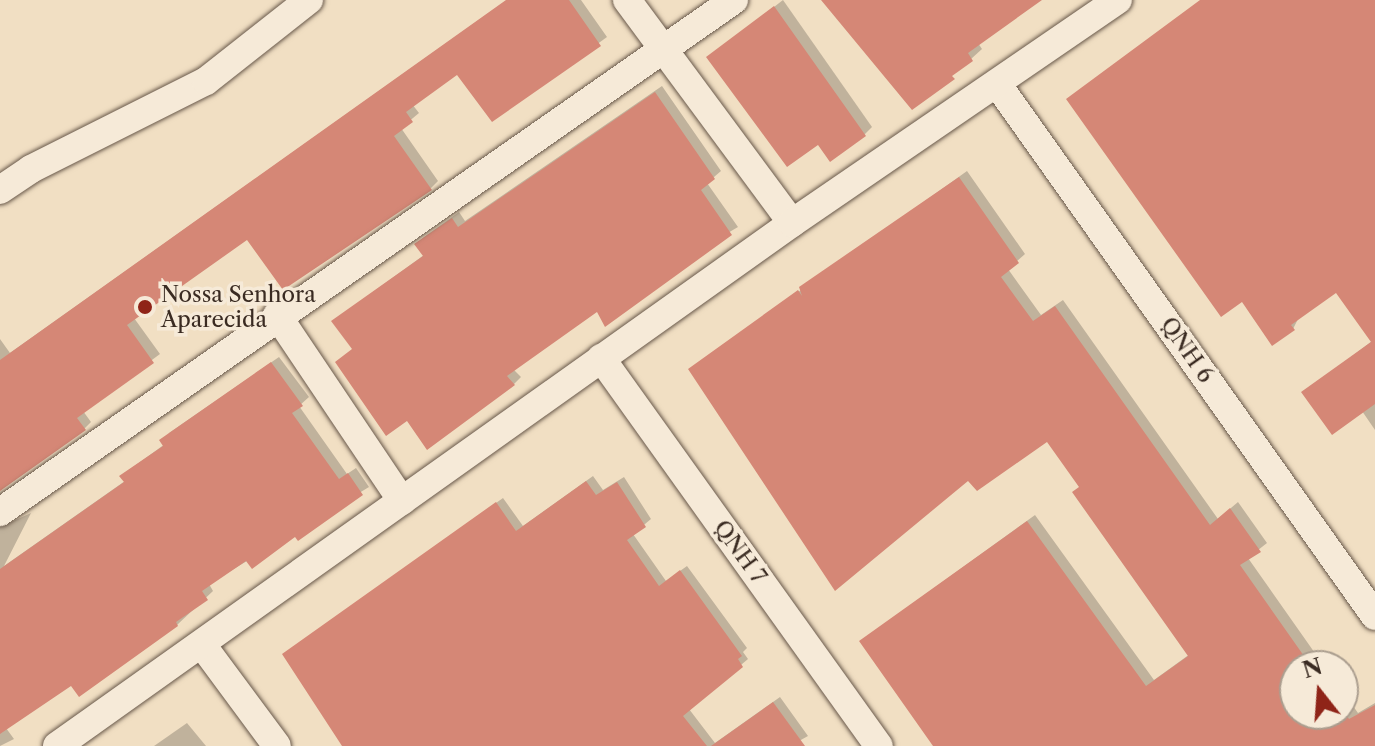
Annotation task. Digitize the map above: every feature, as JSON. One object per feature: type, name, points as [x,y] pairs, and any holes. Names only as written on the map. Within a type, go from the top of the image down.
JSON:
[{"type":"street","points":[[0,190],[31,169],[206,81],[309,0]]},
{"type":"street","points":[[627,0],[667,48],[792,223]]},
{"type":"street","points":[[0,512],[277,315],[734,0]]},
{"type":"street","points":[[57,746],[203,646],[792,223],[998,85],[1118,0]]},
{"type":"street","name":"QNH 6","points":[[998,85],[1375,616]]},
{"type":"street","points":[[277,315],[402,501]]},
{"type":"street","name":"QNH 7","points":[[601,358],[879,746]]},
{"type":"street","points":[[203,646],[277,746]]},
{"type":"building","points":[[506,0],[569,0],[601,46],[492,122],[457,75],[406,112],[413,122],[394,136],[432,190],[283,290],[247,240],[127,325],[154,363],[77,418],[86,430],[0,491],[0,360]]},
{"type":"building","points":[[821,0],[1042,0],[968,53],[973,61],[952,76],[955,79],[912,110]]},
{"type":"building","points":[[1200,0],[1375,0],[1375,404],[1332,435],[1301,392],[1371,342],[1336,293],[1291,325],[1295,330],[1272,346],[1242,302],[1221,317],[1066,99]]},
{"type":"building","points":[[774,6],[866,136],[830,162],[818,145],[787,167],[706,57]]},
{"type":"building","points":[[655,92],[715,179],[701,190],[732,235],[605,327],[597,312],[507,376],[515,385],[427,450],[407,421],[386,436],[335,362],[352,349],[331,321],[423,256],[414,244],[452,218],[458,227]]},
{"type":"building","points":[[959,177],[1019,263],[1001,277],[1033,321],[1055,306],[1210,525],[1230,508],[1261,552],[1240,565],[1300,650],[1279,650],[1279,730],[1359,730],[1359,714],[1375,705],[1375,746],[933,746],[859,641],[1027,521],[1146,686],[1188,656],[1072,492],[1079,487],[1047,442],[977,491],[968,481],[835,591],[688,369],[798,290],[802,296],[799,287]]},
{"type":"building","points":[[271,362],[303,406],[292,413],[339,479],[348,473],[363,495],[298,541],[295,537],[252,569],[246,561],[202,591],[208,600],[176,622],[178,626],[79,697],[71,686],[0,734],[0,569],[124,482],[119,476],[163,446],[159,440]]},
{"type":"building","points":[[586,481],[596,495],[617,482],[646,527],[627,540],[659,586],[680,570],[742,656],[738,659],[743,667],[683,716],[707,746],[342,746],[282,654],[496,502],[516,531]]},
{"type":"building","points":[[773,702],[805,746],[711,746]]},
{"type":"place","name":"Nossa Senhora Aparecida","points":[[145,307]]}]
